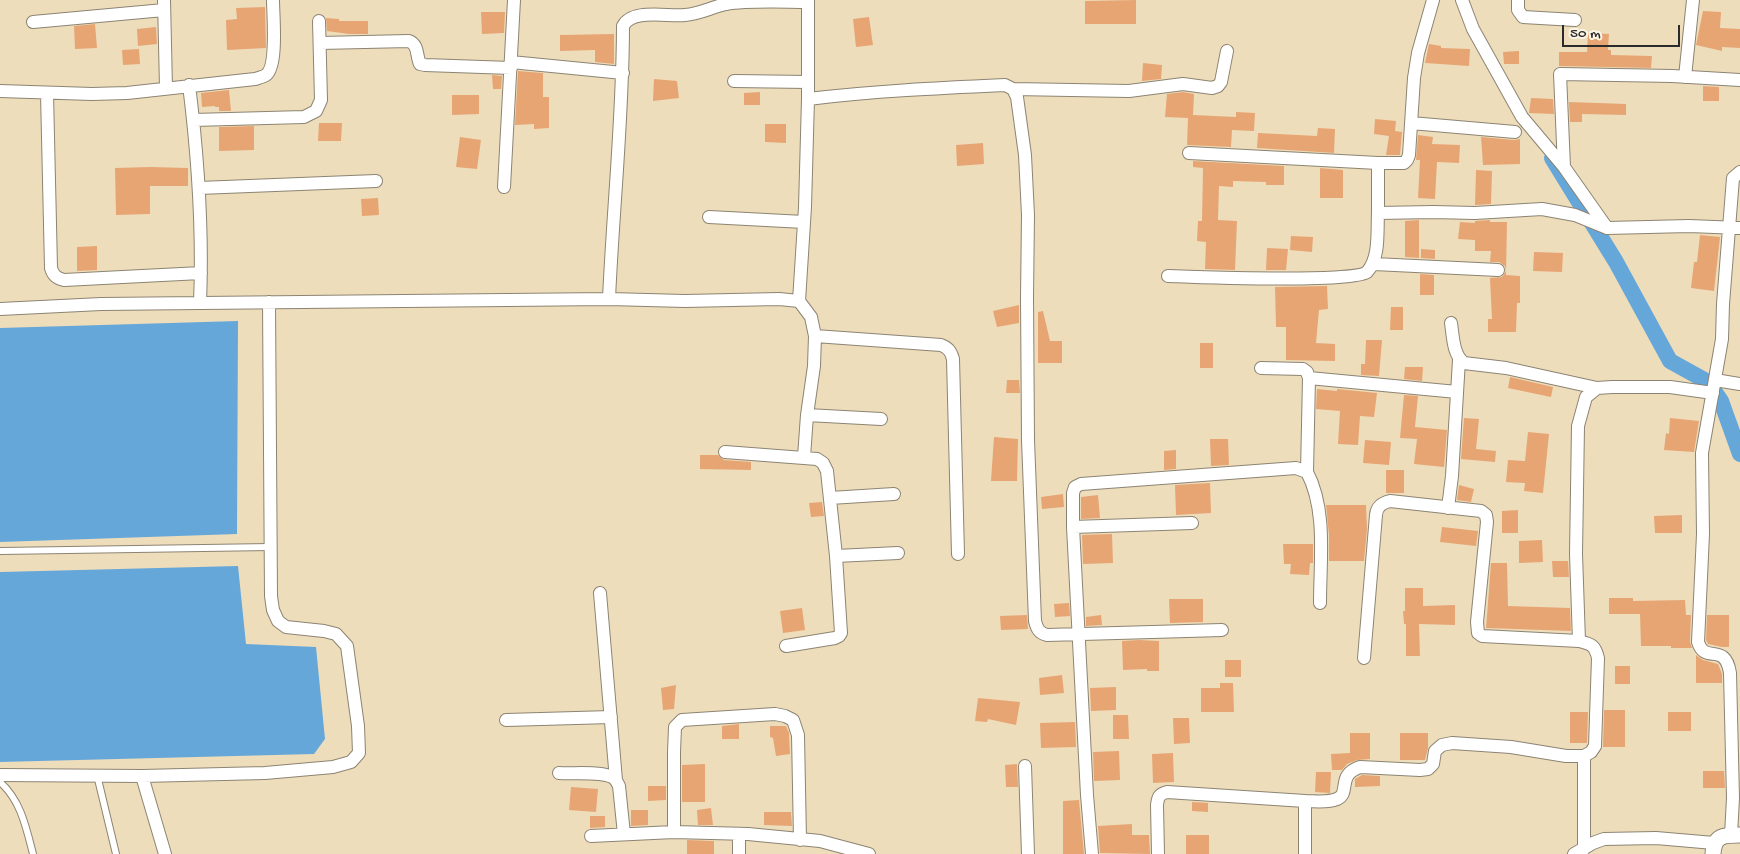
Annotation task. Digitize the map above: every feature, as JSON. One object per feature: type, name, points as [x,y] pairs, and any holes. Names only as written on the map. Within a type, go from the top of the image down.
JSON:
[{"type":"street","points":[[0,91],[92,94],[254,79],[266,75],[271,67],[273,57],[273,0]]},
{"type":"street","points":[[504,187],[514,0]]},
{"type":"street","points":[[1189,153],[1404,163],[1407,160],[1418,53],[1433,0]]},
{"type":"street","points":[[1462,0],[1473,29],[1522,117],[1564,167],[1602,226]]},
{"type":"street","points":[[1518,0],[1518,10],[1523,17],[1574,20]]},
{"type":"street","points":[[1685,77],[1693,0]]},
{"type":"street","points":[[609,299],[612,223],[623,72],[624,26],[626,20],[632,16],[697,14],[728,3],[808,1],[808,99],[799,302]]},
{"type":"street","points":[[34,22],[164,5],[166,88]]},
{"type":"street","points":[[194,120],[304,117],[316,111],[321,100],[318,21]]},
{"type":"street","points":[[320,43],[410,41],[414,42],[416,46],[420,64],[425,65],[511,65],[623,72]]},
{"type":"street","points":[[808,99],[870,92],[1005,85],[1013,89],[1129,91],[1183,84],[1212,88],[1222,82],[1228,50]]},
{"type":"street","points":[[1564,167],[1560,74],[1740,80]]},
{"type":"street","points":[[734,81],[808,82]]},
{"type":"street","points":[[189,85],[194,120],[199,188],[200,302]]},
{"type":"street","points":[[1013,89],[1017,97],[1025,155],[1028,215],[1028,440],[1035,621],[1037,629],[1041,634],[1047,635],[1080,636],[1222,630]]},
{"type":"street","points":[[47,93],[51,268],[57,279],[201,272]]},
{"type":"street","points":[[1411,123],[1515,132]]},
{"type":"street","points":[[1168,276],[1248,278],[1352,277],[1366,274],[1374,264],[1378,213],[1378,163]]},
{"type":"street","points":[[1579,851],[1604,839],[1617,838],[1656,838],[1713,848],[1724,836],[1735,835],[1730,673],[1726,659],[1721,655],[1705,653],[1700,649],[1698,642],[1703,534],[1702,453],[1722,338],[1723,304],[1734,228],[1733,178],[1740,172]]},
{"type":"street","points":[[199,188],[376,182]]},
{"type":"street","points":[[1378,213],[1433,212],[1475,214],[1542,209],[1576,215],[1602,226],[1734,228]]},
{"type":"street","points":[[709,217],[804,222]]},
{"type":"street","points":[[1374,264],[1498,270]]},
{"type":"street","points":[[0,309],[200,302],[609,299],[685,301],[779,299],[799,302],[812,317],[815,336],[814,366],[807,415],[804,457]]},
{"type":"street","points":[[0,775],[142,776],[265,774],[333,767],[351,762],[359,753],[358,726],[347,646],[336,634],[286,627],[278,621],[273,610],[271,596],[269,302]]},
{"type":"street","points":[[1448,508],[1459,360],[1451,323]]},
{"type":"street","points":[[815,336],[941,345],[951,352],[953,359],[958,554]]},
{"type":"street","points":[[1459,360],[1464,363],[1506,368],[1597,388],[1629,386],[1714,387],[1740,384]]},
{"type":"street","points":[[1261,368],[1303,369],[1307,372],[1309,378],[1308,472],[1313,483],[1319,523],[1320,602]]},
{"type":"street","points":[[1309,378],[1457,392]]},
{"type":"street","points":[[1579,641],[1576,554],[1578,426],[1586,397],[1597,388]]},
{"type":"street","points":[[807,415],[881,419]]},
{"type":"street","points":[[725,452],[817,459],[823,463],[827,471],[836,556],[840,636],[786,646]]},
{"type":"street","points":[[1092,854],[1087,795],[1073,526],[1073,493],[1075,487],[1081,484],[1296,468],[1308,472]]},
{"type":"street","points":[[830,498],[894,494]]},
{"type":"street","points":[[1158,854],[1158,798],[1161,794],[1167,792],[1306,801],[1332,800],[1339,798],[1343,793],[1346,775],[1352,770],[1360,767],[1428,769],[1433,764],[1435,750],[1442,744],[1511,747],[1566,756],[1584,756],[1591,752],[1594,746],[1598,658],[1596,649],[1592,644],[1579,641],[1482,636],[1478,633],[1477,622],[1487,522],[1486,515],[1481,511],[1390,501],[1382,503],[1377,508],[1364,658]]},
{"type":"street","points":[[1073,526],[1192,523]]},
{"type":"street","points":[[836,556],[898,553]]},
{"type":"street","points":[[600,593],[616,780]]},
{"type":"street","points":[[674,832],[674,752],[676,727],[682,720],[775,714],[793,720],[798,735],[800,840]]},
{"type":"street","points":[[506,720],[611,717]]},
{"type":"street","points":[[1579,851],[1584,756]]},
{"type":"street","points":[[1025,766],[1028,854]]},
{"type":"street","points":[[560,773],[604,774],[612,776],[619,786],[624,834]]},
{"type":"street","points":[[142,776],[165,854]]},
{"type":"street","points":[[1304,854],[1306,801]]},
{"type":"street","points":[[591,836],[674,832],[739,834],[820,841],[869,854]]},
{"type":"street","points":[[739,834],[739,854]]},
{"type":"lane","points":[[0,551],[271,547]]},
{"type":"lane","points":[[97,775],[116,854]]},
{"type":"lane","points":[[0,782],[10,791],[20,808],[33,854]]},
{"type":"water","points":[[238,321],[237,534],[0,542],[0,328]]},
{"type":"water","points":[[238,566],[246,644],[316,647],[325,739],[314,754],[0,762],[0,572]]},
{"type":"building","points":[[1136,0],[1136,24],[1085,24],[1085,1]]},
{"type":"building","points":[[265,7],[266,48],[227,50],[226,20],[237,19],[236,8]]},
{"type":"building","points":[[1703,11],[1721,12],[1720,28],[1740,29],[1740,48],[1722,47],[1722,51],[1696,45]]},
{"type":"building","points":[[481,12],[505,12],[504,33],[482,34]]},
{"type":"building","points":[[869,17],[873,45],[856,47],[853,19]]},
{"type":"building","points":[[326,18],[339,19],[339,21],[368,21],[368,34],[327,31]]},
{"type":"building","points":[[95,24],[97,48],[75,49],[74,26]]},
{"type":"building","points":[[156,27],[157,44],[138,46],[137,29]]},
{"type":"building","points":[[1588,33],[1609,34],[1608,50],[1611,50],[1611,55],[1652,56],[1651,68],[1559,66],[1559,52],[1587,52]]},
{"type":"building","points":[[614,34],[614,64],[595,62],[595,50],[560,51],[560,35]]},
{"type":"building","points":[[1429,44],[1441,46],[1441,48],[1470,49],[1469,66],[1425,63]]},
{"type":"building","points":[[139,49],[140,64],[123,65],[122,50]]},
{"type":"building","points":[[1519,51],[1519,64],[1504,64],[1503,52]]},
{"type":"building","points":[[1143,63],[1162,65],[1161,79],[1142,81]]},
{"type":"building","points":[[518,71],[543,73],[543,97],[549,97],[549,128],[534,129],[534,124],[515,125]]},
{"type":"building","points":[[492,75],[502,76],[501,89],[493,89]]},
{"type":"building","points":[[654,79],[677,81],[679,98],[653,101]]},
{"type":"building","points":[[1703,86],[1719,87],[1719,101],[1703,101]]},
{"type":"building","points":[[229,90],[231,111],[219,111],[219,107],[215,106],[202,107],[201,93]]},
{"type":"building","points":[[760,92],[760,105],[744,105],[744,93]]},
{"type":"building","points":[[1183,92],[1194,94],[1193,115],[1236,117],[1236,112],[1255,113],[1254,131],[1232,130],[1231,147],[1187,145],[1188,118],[1165,117],[1167,94]]},
{"type":"building","points":[[452,95],[479,95],[479,114],[452,115]]},
{"type":"building","points":[[1531,98],[1553,99],[1554,114],[1529,113]]},
{"type":"building","points":[[1569,102],[1626,104],[1626,115],[1582,114],[1582,122],[1570,122]]},
{"type":"building","points":[[1375,119],[1396,121],[1395,131],[1402,132],[1400,155],[1386,155],[1389,136],[1374,134]]},
{"type":"building","points":[[319,123],[342,123],[341,141],[318,141]]},
{"type":"building","points":[[765,124],[786,124],[786,143],[765,142]]},
{"type":"building","points":[[254,126],[254,150],[219,151],[219,127]]},
{"type":"building","points":[[1318,128],[1335,129],[1334,153],[1257,148],[1258,133],[1317,136]]},
{"type":"building","points":[[1418,135],[1433,137],[1432,144],[1460,145],[1459,163],[1437,162],[1435,199],[1418,198],[1420,160],[1416,160]]},
{"type":"building","points":[[460,137],[481,140],[477,169],[456,167]]},
{"type":"building","points":[[1481,137],[1520,139],[1520,164],[1483,165]]},
{"type":"building","points":[[983,143],[984,164],[957,166],[956,145]]},
{"type":"building","points":[[1193,161],[1284,166],[1284,185],[1266,185],[1266,182],[1233,181],[1233,187],[1219,186],[1218,220],[1237,221],[1235,270],[1205,269],[1206,242],[1197,241],[1198,221],[1202,221],[1203,168],[1193,167]]},
{"type":"building","points":[[115,168],[188,168],[188,186],[150,186],[150,214],[116,215]]},
{"type":"building","points":[[1320,168],[1343,170],[1343,198],[1320,198]]},
{"type":"building","points":[[1476,170],[1492,171],[1491,204],[1475,205]]},
{"type":"building","points":[[378,198],[379,215],[362,216],[361,199]]},
{"type":"building","points":[[1419,220],[1419,258],[1405,257],[1405,221]]},
{"type":"building","points":[[1490,220],[1490,222],[1507,222],[1506,275],[1520,276],[1520,303],[1517,303],[1516,332],[1488,332],[1488,319],[1492,319],[1490,278],[1502,277],[1506,271],[1505,266],[1499,262],[1490,262],[1491,251],[1475,251],[1475,240],[1458,239],[1460,222],[1475,223],[1475,221]]},
{"type":"building","points":[[1700,235],[1720,237],[1714,291],[1691,288],[1694,262],[1697,262]]},
{"type":"building","points":[[1291,236],[1313,237],[1312,252],[1290,250]]},
{"type":"building","points":[[97,246],[97,270],[77,271],[77,247]]},
{"type":"building","points":[[1267,248],[1288,249],[1286,270],[1266,270]]},
{"type":"building","points":[[1421,249],[1435,250],[1435,259],[1421,258]]},
{"type":"building","points":[[1534,252],[1563,253],[1562,272],[1533,271]]},
{"type":"building","points":[[1420,274],[1434,275],[1434,295],[1420,295]]},
{"type":"building","points":[[1327,286],[1328,309],[1319,310],[1316,343],[1335,344],[1335,361],[1286,360],[1286,327],[1276,327],[1275,287]]},
{"type":"building","points":[[1019,305],[1019,323],[997,327],[993,311]]},
{"type":"building","points":[[1391,307],[1403,307],[1403,330],[1390,330]]},
{"type":"building","points":[[1043,311],[1050,341],[1062,341],[1062,363],[1038,363],[1038,312]]},
{"type":"building","points":[[1366,340],[1382,340],[1379,376],[1361,375],[1361,364],[1365,364]]},
{"type":"building","points":[[1200,343],[1213,343],[1213,368],[1200,368]]},
{"type":"building","points":[[1405,367],[1423,367],[1422,381],[1404,379]]},
{"type":"building","points":[[1510,377],[1553,387],[1551,397],[1508,388]]},
{"type":"building","points":[[1007,380],[1019,380],[1020,393],[1006,393]]},
{"type":"building","points":[[1317,389],[1377,393],[1374,417],[1360,416],[1358,445],[1338,444],[1340,411],[1316,409]]},
{"type":"building","points":[[1404,395],[1418,396],[1415,427],[1447,430],[1444,467],[1414,464],[1417,439],[1400,438]]},
{"type":"building","points":[[1464,418],[1479,419],[1476,449],[1496,451],[1495,462],[1461,459]]},
{"type":"building","points":[[1670,418],[1699,421],[1694,452],[1664,450],[1666,433],[1669,434]]},
{"type":"building","points":[[1528,432],[1549,434],[1543,493],[1524,491],[1525,483],[1506,482],[1508,460],[1525,461]]},
{"type":"building","points":[[994,437],[1018,439],[1017,481],[991,481]]},
{"type":"building","points":[[1210,439],[1228,439],[1229,465],[1211,466]]},
{"type":"building","points":[[1365,440],[1391,442],[1389,465],[1363,463]]},
{"type":"building","points":[[1176,450],[1176,469],[1164,470],[1164,451]]},
{"type":"building","points":[[700,455],[718,455],[724,460],[751,462],[751,470],[700,469]]},
{"type":"building","points":[[1386,470],[1404,470],[1404,493],[1386,493]]},
{"type":"building","points":[[1210,483],[1211,513],[1176,515],[1175,485]]},
{"type":"building","points":[[1459,485],[1474,489],[1471,502],[1457,500]]},
{"type":"building","points":[[1063,494],[1064,507],[1042,509],[1041,497]]},
{"type":"building","points":[[1098,495],[1100,518],[1081,519],[1081,497]]},
{"type":"building","points":[[822,502],[824,516],[811,517],[809,503]]},
{"type":"building","points":[[1326,505],[1366,505],[1367,529],[1364,561],[1329,561]]},
{"type":"building","points":[[1518,510],[1518,533],[1502,533],[1502,511]]},
{"type":"building","points":[[1682,515],[1682,533],[1655,533],[1654,516]]},
{"type":"building","points":[[1442,527],[1478,531],[1476,546],[1440,542]]},
{"type":"building","points":[[1112,534],[1113,563],[1083,564],[1082,535]]},
{"type":"building","points":[[1542,540],[1543,562],[1519,563],[1519,541]]},
{"type":"building","points":[[1283,544],[1313,544],[1313,563],[1310,563],[1309,575],[1290,574],[1291,564],[1284,564]]},
{"type":"building","points":[[1552,561],[1568,561],[1569,577],[1553,577]]},
{"type":"building","points":[[1491,563],[1507,563],[1508,606],[1570,608],[1571,631],[1486,628]]},
{"type":"building","points":[[1405,588],[1423,588],[1423,606],[1455,605],[1455,625],[1419,624],[1420,656],[1406,656],[1406,624],[1404,624],[1403,611],[1405,611]]},
{"type":"building","points":[[1609,598],[1633,598],[1633,601],[1685,600],[1686,615],[1691,615],[1690,642],[1692,648],[1641,646],[1640,614],[1609,614]]},
{"type":"building","points":[[1169,599],[1203,599],[1203,622],[1170,623]]},
{"type":"building","points":[[1069,603],[1070,616],[1055,617],[1054,604]]},
{"type":"building","points":[[802,608],[805,630],[783,633],[780,611]]},
{"type":"building","points":[[1027,615],[1028,629],[1001,630],[1000,616]]},
{"type":"building","points":[[1101,615],[1102,625],[1086,626],[1086,617]]},
{"type":"building","points":[[1707,615],[1729,615],[1729,647],[1708,644],[1706,640]]},
{"type":"building","points":[[1122,641],[1159,641],[1159,671],[1147,671],[1147,669],[1123,670]]},
{"type":"building","points":[[1696,655],[1703,660],[1718,664],[1722,674],[1722,683],[1696,683]]},
{"type":"building","points":[[1225,660],[1241,660],[1241,677],[1225,677]]},
{"type":"building","points":[[1615,666],[1630,666],[1630,684],[1615,684]]},
{"type":"building","points":[[1062,675],[1064,693],[1040,695],[1039,678]]},
{"type":"building","points":[[1220,683],[1233,683],[1234,712],[1201,712],[1201,688],[1220,688]]},
{"type":"building","points":[[676,685],[674,709],[663,710],[661,688]]},
{"type":"building","points":[[1116,687],[1116,710],[1091,711],[1090,688]]},
{"type":"building","points":[[978,698],[1020,702],[1016,725],[988,719],[987,722],[975,721]]},
{"type":"building","points":[[1604,710],[1625,710],[1625,747],[1603,747]]},
{"type":"building","points":[[1570,712],[1588,712],[1587,743],[1570,743]]},
{"type":"building","points":[[1668,712],[1691,712],[1691,731],[1668,731]]},
{"type":"building","points":[[1113,715],[1128,715],[1129,739],[1113,739]]},
{"type":"building","points":[[1173,718],[1189,718],[1190,743],[1174,744]]},
{"type":"building","points":[[1075,722],[1076,747],[1041,748],[1040,723]]},
{"type":"building","points":[[739,724],[739,739],[722,739],[722,726]]},
{"type":"building","points":[[770,726],[786,726],[789,733],[790,754],[776,756],[773,738],[770,737]]},
{"type":"building","points":[[1350,733],[1370,733],[1370,759],[1357,760],[1347,764],[1342,770],[1332,770],[1331,754],[1350,753]]},
{"type":"building","points":[[1400,733],[1428,733],[1428,748],[1425,760],[1400,760]]},
{"type":"building","points":[[1119,751],[1120,780],[1094,781],[1093,752]]},
{"type":"building","points":[[1173,753],[1174,782],[1153,783],[1152,754]]},
{"type":"building","points":[[705,764],[705,802],[682,802],[682,765]]},
{"type":"building","points":[[1017,764],[1018,787],[1006,787],[1005,765]]},
{"type":"building","points":[[1703,771],[1724,771],[1725,788],[1703,788]]},
{"type":"building","points":[[1316,772],[1331,772],[1330,793],[1315,792]]},
{"type":"building","points":[[1362,775],[1380,776],[1380,786],[1355,787],[1355,779]]},
{"type":"building","points":[[648,786],[666,786],[666,800],[648,801]]},
{"type":"building","points":[[571,787],[598,789],[596,812],[569,810]]},
{"type":"building","points":[[1079,800],[1084,854],[1063,854],[1063,801]]},
{"type":"building","points":[[1192,802],[1208,803],[1208,812],[1192,811]]},
{"type":"building","points":[[711,808],[713,825],[698,825],[697,810]]},
{"type":"building","points":[[631,810],[648,810],[648,825],[631,826]]},
{"type":"building","points":[[764,812],[791,812],[792,826],[764,825]]},
{"type":"building","points":[[590,816],[605,816],[605,827],[590,828]]},
{"type":"building","points":[[1132,824],[1132,835],[1149,835],[1150,854],[1100,853],[1098,826]]},
{"type":"building","points":[[1186,835],[1209,835],[1209,854],[1186,854]]},
{"type":"building","points":[[687,840],[714,841],[714,854],[687,854]]},
{"type":"waterway","points":[[1552,158],[1616,262],[1670,361],[1708,382],[1721,401],[1740,454]]}]
